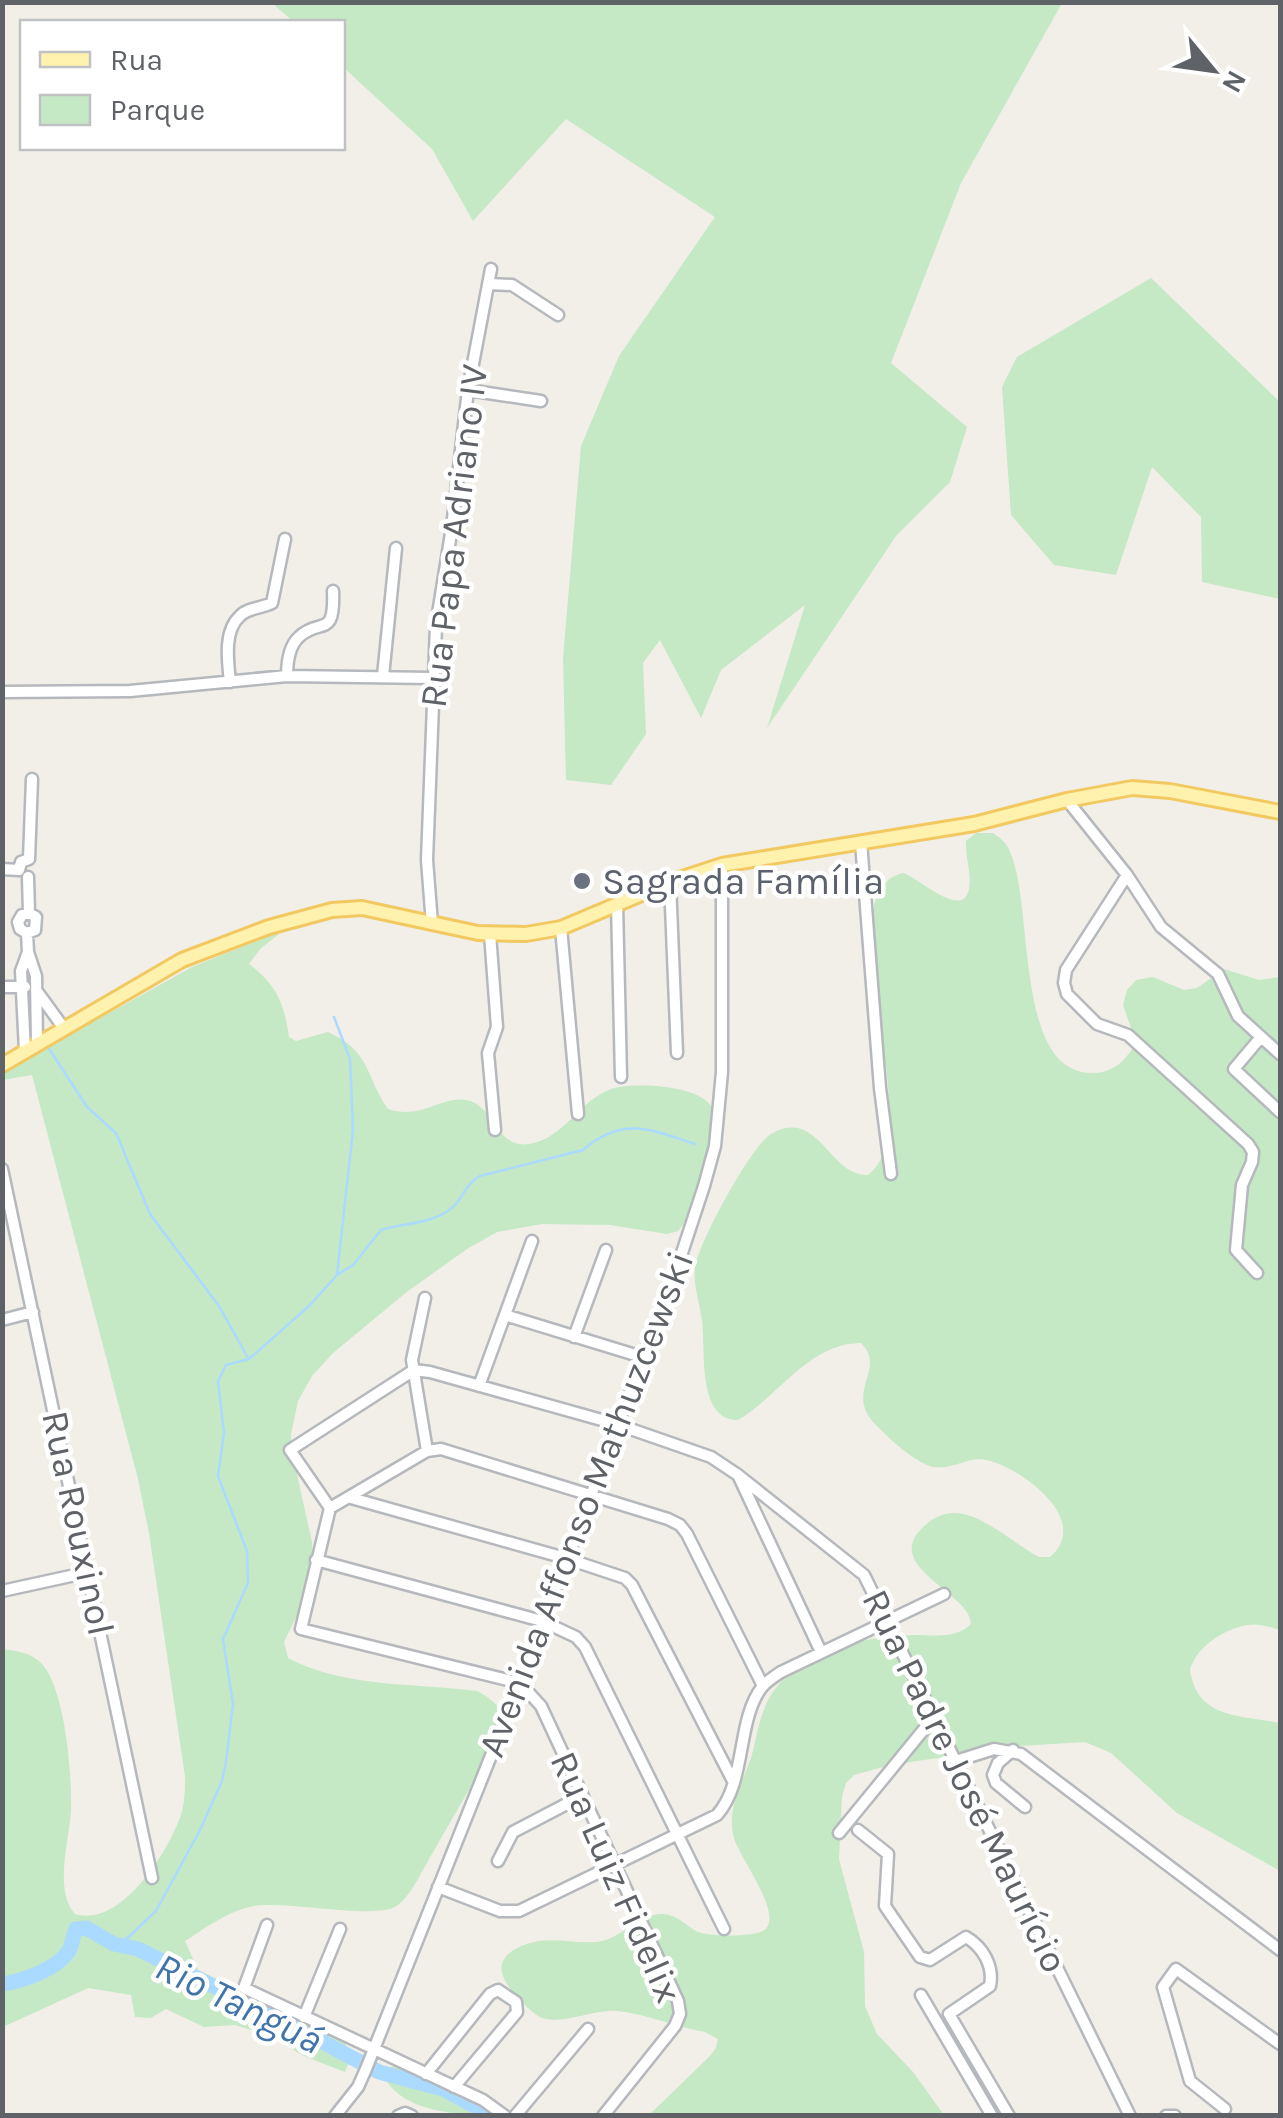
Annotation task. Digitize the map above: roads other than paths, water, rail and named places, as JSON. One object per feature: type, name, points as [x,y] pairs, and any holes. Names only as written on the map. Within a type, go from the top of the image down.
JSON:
[{"type":"main road","points":[[2,1065],[182,960],[269,927],[332,910],[362,908],[490,934],[526,934],[561,928],[670,882],[722,865],[974,824],[1068,800],[1151,788],[1280,812]]},
{"type":"street","name":"Rua Papa Adriano IV","points":[[432,924],[427,860],[433,764],[432,678],[468,390],[491,269]]},
{"type":"street","points":[[489,284],[512,285],[558,315]]},
{"type":"street","points":[[468,390],[541,401]]},
{"type":"street","points":[[230,682],[227,651],[236,618],[272,603],[285,539]]},
{"type":"street","points":[[382,676],[396,548]]},
{"type":"street","points":[[286,676],[299,636],[323,628],[330,620],[333,591]]},
{"type":"street","points":[[2,692],[146,690],[286,676],[432,678]]},
{"type":"street","points":[[32,779],[29,859],[22,862],[28,913],[20,916],[18,922],[27,933],[34,966],[37,1042]]},
{"type":"street","points":[[1068,800],[1127,874],[1166,932],[1218,974],[1238,1016],[1280,1054]]},
{"type":"street","points":[[862,842],[880,1088],[891,1174]]},
{"type":"street","name":"Avenida Affonso Mathuzcewski","points":[[341,2114],[374,2051],[520,1683],[675,1274],[715,1146],[722,1072],[722,865]]},
{"type":"street","points":[[2,870],[23,873]]},
{"type":"street","points":[[1127,874],[1066,970],[1067,994],[1097,1024],[1128,1036],[1248,1144],[1253,1152],[1252,1162],[1242,1185],[1236,1250],[1256,1273]]},
{"type":"street","points":[[670,882],[678,1053]]},
{"type":"street","points":[[617,904],[621,1077]]},
{"type":"street","points":[[561,928],[578,1114]]},
{"type":"street","points":[[490,934],[497,1027],[488,1053],[495,1130]]},
{"type":"street","points":[[24,1051],[21,987],[22,965],[28,952]]},
{"type":"street","points":[[2,988],[36,988]]},
{"type":"street","points":[[36,988],[63,1027]]},
{"type":"street","points":[[1261,1037],[1234,1069],[1280,1112]]},
{"type":"street","name":"Rua Rouxinol","points":[[2,1169],[152,1878]]},
{"type":"street","points":[[479,1386],[532,1241]]},
{"type":"street","points":[[574,1337],[606,1250]]},
{"type":"street","points":[[425,1298],[412,1353],[427,1451]]},
{"type":"street","points":[[2,1320],[33,1312]]},
{"type":"street","points":[[505,1315],[642,1357]]},
{"type":"street","points":[[330,1508],[290,1450],[414,1370]]},
{"type":"street","name":"Rua Padre José Maurício","points":[[414,1370],[616,1424],[711,1458],[738,1475],[864,1576],[1130,2116]]},
{"type":"street","points":[[520,1683],[301,1629],[330,1508],[427,1451],[441,1449],[590,1493],[680,1525],[763,1686]]},
{"type":"street","points":[[738,1475],[821,1652]]},
{"type":"street","points":[[351,1498],[624,1578],[632,1585],[733,1782]]},
{"type":"street","points":[[316,1560],[542,1621],[576,1637],[585,1647],[724,1929]]},
{"type":"street","points":[[2,1591],[88,1572]]},
{"type":"street","points":[[438,1887],[509,1913],[716,1815],[727,1801],[763,1686],[781,1672],[944,1594]]},
{"type":"street","name":"Rua Luiz Fidelix","points":[[520,1683],[540,1706],[678,2001],[680,2014],[675,2026],[603,2116]]},
{"type":"street","points":[[840,1833],[934,1717]]},
{"type":"street","points":[[1013,1750],[992,1775],[1025,1807]]},
{"type":"street","points":[[956,1761],[981,1751],[1013,1750],[1039,1765],[1280,1950]]},
{"type":"street","points":[[498,1862],[512,1832],[580,1797]]},
{"type":"street","points":[[858,1830],[888,1854],[885,1906],[920,1957],[930,1960],[966,1936],[986,1956],[990,1986],[949,2014],[1009,2116]]},
{"type":"street","points":[[267,1924],[244,1988],[482,2100],[505,2116]]},
{"type":"street","points":[[304,2018],[340,1928]]},
{"type":"street","points":[[1225,2109],[1190,2081],[1163,1987],[1176,1969],[1280,2044]]},
{"type":"street","points":[[426,2074],[490,1994],[505,1992],[516,2002],[517,2012],[454,2087]]},
{"type":"street","points":[[922,1995],[992,2116]]},
{"type":"street","points":[[515,2116],[588,2029]]},
{"type":"street","points":[[398,2116],[412,2116]]},
{"type":"street","points":[[1166,2116],[1175,2116]]},
{"type":"waterway","points":[[334,1017],[350,1059],[353,1130],[337,1275]]},
{"type":"waterway","points":[[48,1047],[87,1107],[116,1133],[150,1214],[219,1306],[248,1358]]},
{"type":"waterway","points":[[120,1945],[156,1911],[200,1830],[222,1781],[226,1762],[233,1704],[223,1639],[248,1583],[247,1551],[218,1476],[224,1433],[218,1381],[226,1365],[249,1359],[309,1306],[337,1275],[353,1265],[381,1230],[439,1216],[455,1205],[480,1176],[583,1150],[597,1139],[624,1129],[651,1130],[695,1144]]},
{"type":"waterway","name":"Rio Tanguá","points":[[2,1984],[55,1964],[70,1949],[76,1929],[86,1928],[114,1944],[138,1949],[379,2072],[443,2089],[493,2116]]},
{"type":"place","name":"Sagrada Família","points":[[582,881]]}]
